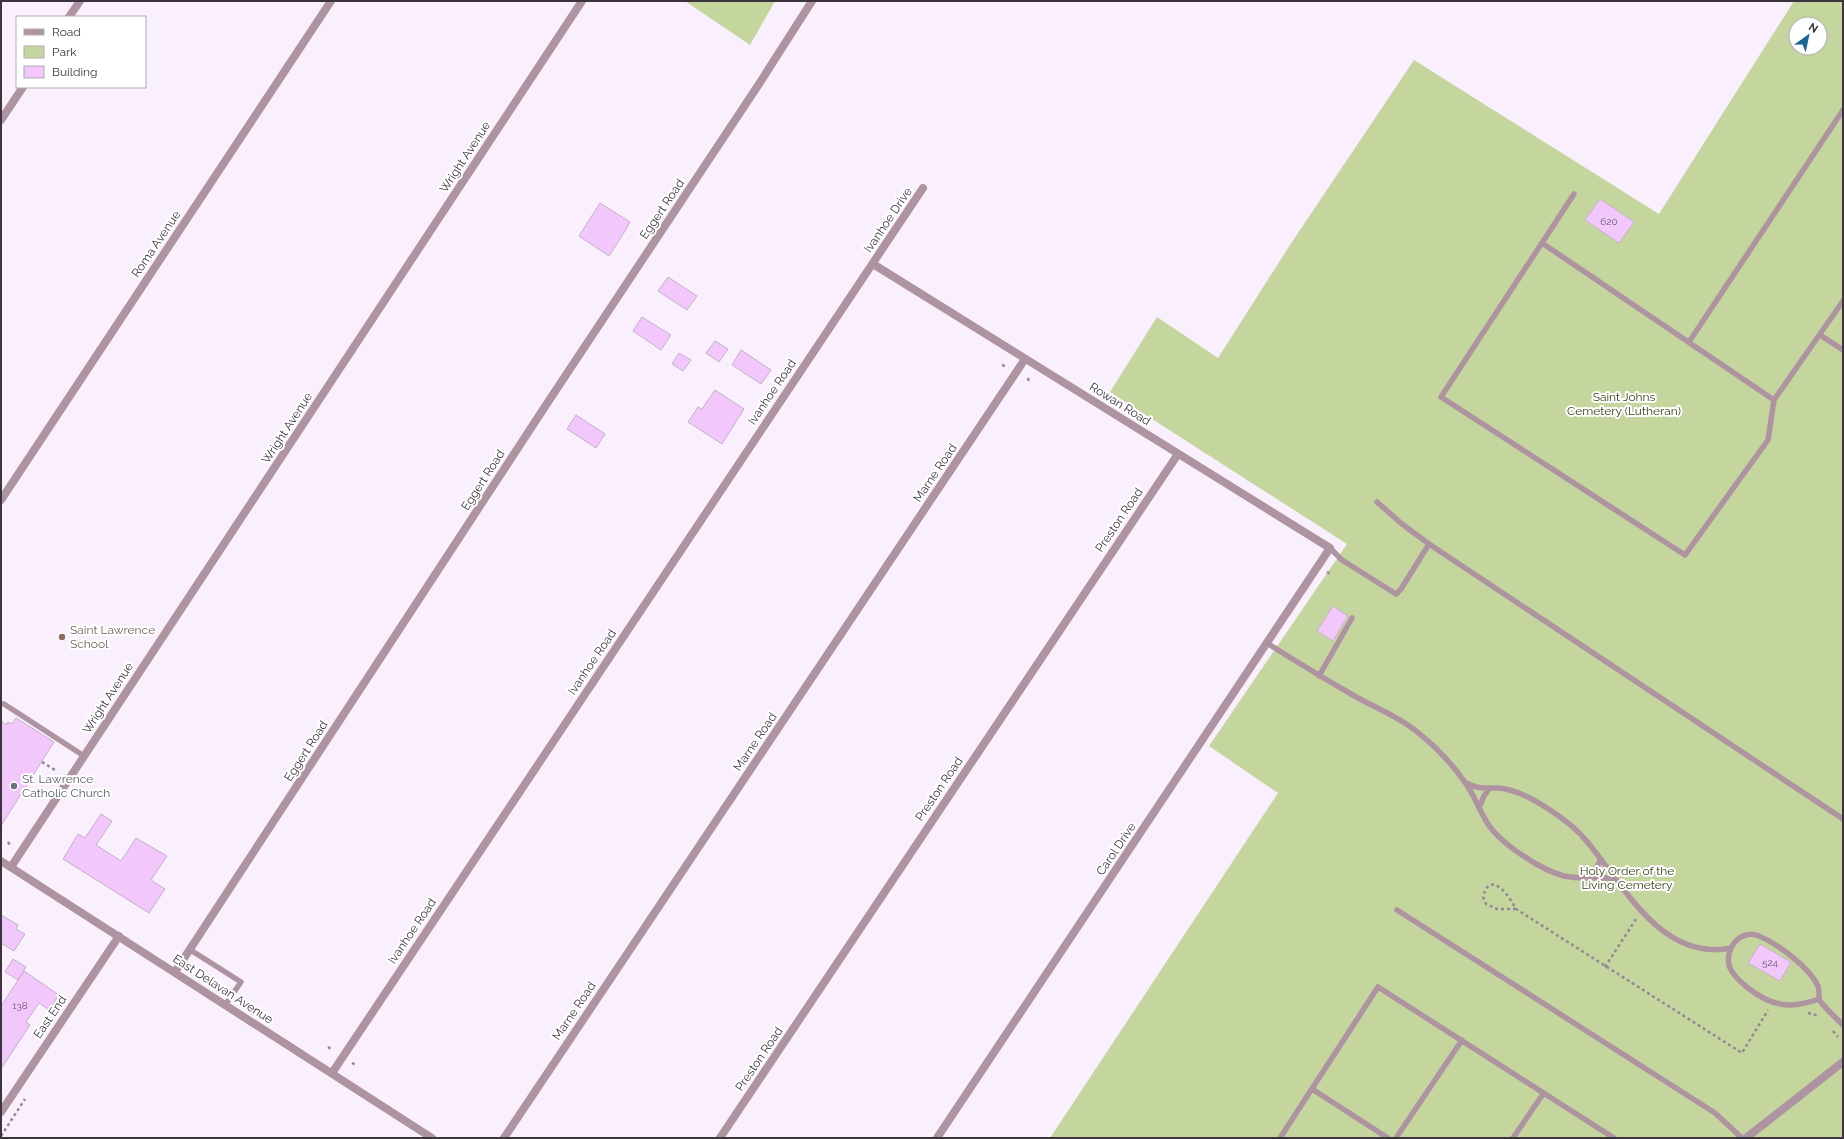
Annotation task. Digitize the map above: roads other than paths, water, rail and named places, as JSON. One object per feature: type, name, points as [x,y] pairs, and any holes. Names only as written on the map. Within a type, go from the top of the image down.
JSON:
[{"type":"street","points":[[71,16],[80,1]]},
{"type":"street","name":"Roma Avenue","points":[[1,500],[331,1]]},
{"type":"street","name":"Wright Avenue","points":[[11,867],[582,1]]},
{"type":"street","name":"Eggert Road","points":[[175,972],[363,687],[550,399],[760,84],[812,1]]},
{"type":"street","points":[[1,120],[22,88]]},
{"type":"street","name":"Ivanhoe Drive","points":[[872,264],[923,188]]},
{"type":"street","name":"Rowan Road","points":[[872,264],[1330,548]]},
{"type":"street","name":"Ivanhoe Road","points":[[332,1073],[872,264]]},
{"type":"street","name":"Marne Road","points":[[504,1138],[1025,359]]},
{"type":"street","name":"Preston Road","points":[[720,1138],[1178,454]]},
{"type":"street","name":"Carol Drive","points":[[937,1138],[1330,548]]},
{"type":"street","name":"East Delavan Avenue","points":[[1,861],[226,1004],[432,1138]]},
{"type":"street","name":"East End","points":[[1,1112],[120,936]]},
{"type":"street","points":[[1746,1138],[1843,1062]]},
{"type":"lane","points":[[1689,342],[1843,110]]},
{"type":"lane","points":[[1574,194],[1441,397],[1685,555],[1768,440],[1774,400],[1843,301]]},
{"type":"lane","points":[[1542,243],[1774,400]]},
{"type":"lane","points":[[1820,335],[1843,350]]},
{"type":"lane","points":[[1377,502],[1402,524],[1429,544],[1843,819]]},
{"type":"lane","points":[[1330,548],[1342,560],[1396,594],[1401,589],[1429,544]]},
{"type":"lane","points":[[1320,676],[1352,618]]},
{"type":"lane","points":[[1267,644],[1320,676],[1398,719],[1420,734],[1439,752],[1465,783],[1488,824],[1500,838],[1531,860],[1563,876],[1575,878],[1616,879]]},
{"type":"lane","points":[[4,704],[84,756]]},
{"type":"lane","points":[[1465,783],[1476,788],[1498,788],[1518,792],[1551,810],[1575,828],[1643,914],[1668,933],[1693,946],[1714,951],[1731,948]]},
{"type":"lane","points":[[1479,808],[1489,789]]},
{"type":"lane","points":[[1591,878],[1601,859]]},
{"type":"lane","points":[[1397,910],[1715,1113],[1742,1138]]},
{"type":"lane","points":[[1819,999],[1797,1006],[1773,1003],[1763,999],[1741,982],[1732,972],[1729,960],[1731,948],[1742,936],[1753,934],[1788,954],[1808,972],[1818,986],[1819,999],[1843,1026]]},
{"type":"lane","points":[[189,949],[240,982],[226,1004]]},
{"type":"lane","points":[[1280,1138],[1378,987],[1462,1040],[1543,1094],[1614,1138]]},
{"type":"lane","points":[[1396,1138],[1462,1040]]},
{"type":"lane","points":[[1312,1089],[1388,1138]]},
{"type":"lane","points":[[1513,1138],[1543,1094]]},
{"type":"place","name":"Saint Lawrence School","points":[[62,637]]},
{"type":"place","name":"St. Lawrence Catholic Church","points":[[14,786]]},
{"type":"park label","name":"Saint Johns Cemetery (Lutheran)","points":[[1624,404]]},
{"type":"park label","name":"Holy Order of the Living Cemetery","points":[[1627,878]]}]
